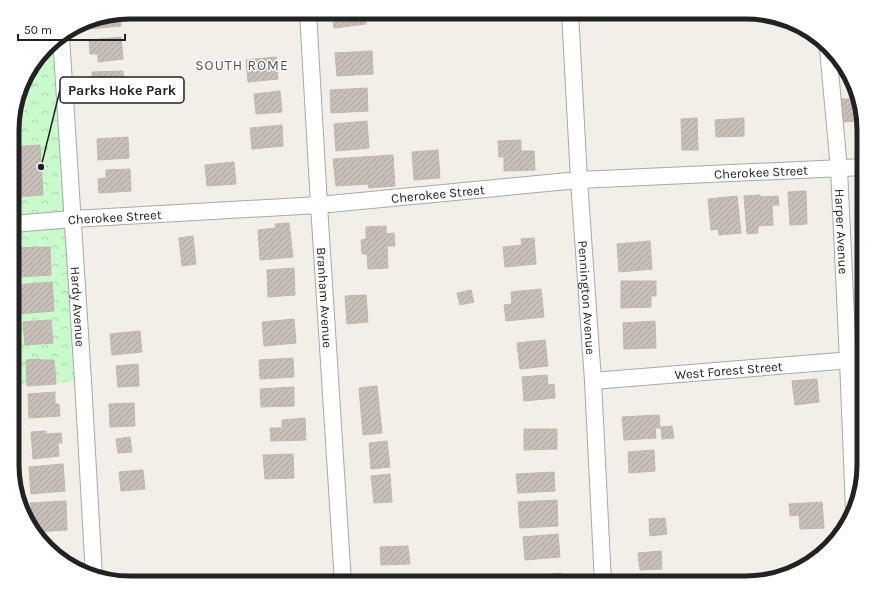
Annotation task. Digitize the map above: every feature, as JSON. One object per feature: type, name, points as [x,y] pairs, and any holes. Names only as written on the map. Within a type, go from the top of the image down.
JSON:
[{"type":"street","name":"Branham Avenue","points":[[308,19],[343,576]]},
{"type":"street","name":"Pennington Avenue","points":[[570,19],[579,180],[593,381],[603,576]]},
{"type":"street","name":"Hardy Avenue","points":[[61,43],[94,570]]},
{"type":"street","name":"Harper Avenue","points":[[829,57],[856,360],[854,488]]},
{"type":"street","name":"Cherokee Street","points":[[19,224],[319,204],[579,180],[857,168]]},
{"type":"street","name":"West Forest Street","points":[[593,381],[856,360]]},
{"type":"green space","points":[[61,43],[83,381],[19,385],[20,116],[27,88],[34,75],[47,57]]},
{"type":"building","points":[[333,19],[366,19],[366,24],[334,28]]},
{"type":"building","points":[[120,20],[121,26],[88,29],[88,28],[95,25]]},
{"type":"building","points":[[121,37],[123,59],[98,62],[98,54],[90,54],[89,40]]},
{"type":"building","points":[[372,51],[373,74],[337,76],[335,53]]},
{"type":"building","points":[[276,57],[278,79],[248,82],[246,60]]},
{"type":"building","points":[[123,71],[124,92],[93,94],[92,72]]},
{"type":"building","points":[[367,88],[368,111],[331,113],[330,90]]},
{"type":"building","points":[[280,91],[282,112],[256,114],[254,94]]},
{"type":"building","points":[[840,99],[852,99],[857,121],[841,122]]},
{"type":"building","points":[[697,118],[698,150],[682,150],[681,119]]},
{"type":"building","points":[[744,118],[744,136],[716,137],[715,120]]},
{"type":"building","points":[[367,121],[369,148],[336,151],[334,124]]},
{"type":"building","points":[[282,125],[283,146],[252,149],[250,128]]},
{"type":"building","points":[[128,137],[129,158],[98,160],[97,139]]},
{"type":"building","points":[[521,140],[521,151],[534,151],[535,170],[504,171],[504,157],[499,157],[498,141]]},
{"type":"building","points":[[40,145],[43,195],[19,197],[19,147]]},
{"type":"building","points":[[438,150],[440,178],[414,180],[412,152]]},
{"type":"building","points":[[393,155],[395,186],[369,188],[368,184],[336,186],[333,159]]},
{"type":"building","points":[[234,162],[236,184],[207,186],[205,165]]},
{"type":"building","points":[[130,169],[131,191],[99,193],[98,179],[106,178],[106,170]]},
{"type":"building","points":[[806,191],[807,224],[790,225],[788,192]]},
{"type":"building","points":[[760,195],[760,197],[778,196],[779,205],[772,205],[773,225],[758,226],[758,233],[747,234],[744,196]]},
{"type":"building","points":[[737,196],[741,233],[719,235],[718,229],[711,230],[708,199]]},
{"type":"building","points":[[289,223],[293,257],[260,260],[258,230],[276,228],[275,224]]},
{"type":"building","points":[[386,226],[386,234],[394,233],[395,246],[387,246],[388,268],[368,269],[367,254],[362,254],[361,240],[366,239],[366,227]]},
{"type":"building","points":[[193,236],[196,264],[182,266],[179,238]]},
{"type":"building","points":[[534,238],[536,264],[505,267],[503,247],[522,245],[521,239]]},
{"type":"building","points":[[650,241],[652,269],[619,272],[617,244]]},
{"type":"building","points":[[50,247],[51,275],[19,277],[19,248]]},
{"type":"building","points":[[294,268],[295,295],[268,297],[267,270]]},
{"type":"building","points":[[621,281],[656,281],[656,296],[651,296],[651,307],[621,308]]},
{"type":"building","points":[[52,282],[54,311],[19,314],[19,285]]},
{"type":"building","points":[[541,289],[544,317],[506,321],[504,305],[512,304],[511,292]]},
{"type":"building","points":[[471,290],[474,302],[460,305],[457,293]]},
{"type":"building","points":[[366,295],[368,322],[347,324],[345,296]]},
{"type":"building","points":[[294,319],[296,343],[264,346],[262,322]]},
{"type":"building","points":[[51,320],[53,343],[25,345],[23,322]]},
{"type":"building","points":[[655,321],[656,348],[624,349],[623,323]]},
{"type":"building","points":[[140,331],[142,352],[112,355],[110,334]]},
{"type":"building","points":[[545,340],[548,366],[520,369],[517,343]]},
{"type":"building","points":[[293,358],[294,377],[260,379],[259,360]]},
{"type":"building","points":[[26,360],[54,360],[56,384],[27,386]]},
{"type":"building","points":[[138,364],[139,386],[118,387],[116,366]]},
{"type":"building","points":[[547,375],[548,385],[554,384],[555,398],[524,401],[522,377]]},
{"type":"building","points":[[817,379],[819,402],[795,405],[792,381]]},
{"type":"building","points":[[377,386],[382,433],[363,435],[359,388]]},
{"type":"building","points":[[294,387],[294,406],[261,407],[260,389]]},
{"type":"building","points":[[55,392],[55,404],[59,404],[60,416],[29,418],[28,394]]},
{"type":"building","points":[[134,403],[135,426],[110,427],[109,404]]},
{"type":"building","points":[[659,415],[660,428],[655,428],[656,438],[624,440],[622,417]]},
{"type":"building","points":[[305,418],[306,440],[271,441],[270,428],[282,428],[282,420]]},
{"type":"building","points":[[672,426],[674,438],[662,439],[661,427]]},
{"type":"building","points":[[524,429],[557,429],[557,449],[524,450]]},
{"type":"building","points":[[46,431],[46,434],[61,433],[62,443],[58,443],[59,456],[33,459],[31,432]]},
{"type":"building","points":[[130,437],[132,452],[118,453],[116,439]]},
{"type":"building","points":[[387,441],[390,467],[371,469],[369,443]]},
{"type":"building","points":[[654,450],[655,471],[629,473],[628,452]]},
{"type":"building","points":[[293,454],[294,478],[265,479],[263,455]]},
{"type":"building","points":[[63,464],[65,491],[31,494],[29,467]]},
{"type":"building","points":[[143,470],[145,489],[121,491],[119,472]]},
{"type":"building","points":[[554,472],[555,491],[518,493],[516,474]]},
{"type":"building","points":[[390,474],[392,502],[374,503],[371,476]]},
{"type":"building","points":[[557,500],[558,526],[520,528],[518,502]]},
{"type":"building","points":[[66,501],[67,530],[42,532],[31,514],[30,503]]},
{"type":"building","points":[[822,502],[824,528],[800,529],[799,515],[790,516],[789,504]]},
{"type":"building","points":[[665,518],[667,534],[650,536],[649,519]]},
{"type":"building","points":[[558,534],[560,557],[525,560],[523,537]]},
{"type":"building","points":[[408,546],[410,564],[381,565],[380,547]]},
{"type":"building","points":[[661,551],[662,569],[640,570],[638,553]]},
{"type":"building","points":[[561,573],[561,576],[538,576]]},
{"type":"place","name":"Parks Hoke Park","points":[[41,167]]},
{"type":"district","name":"SOUTH ROME","points":[[242,65]]}]
